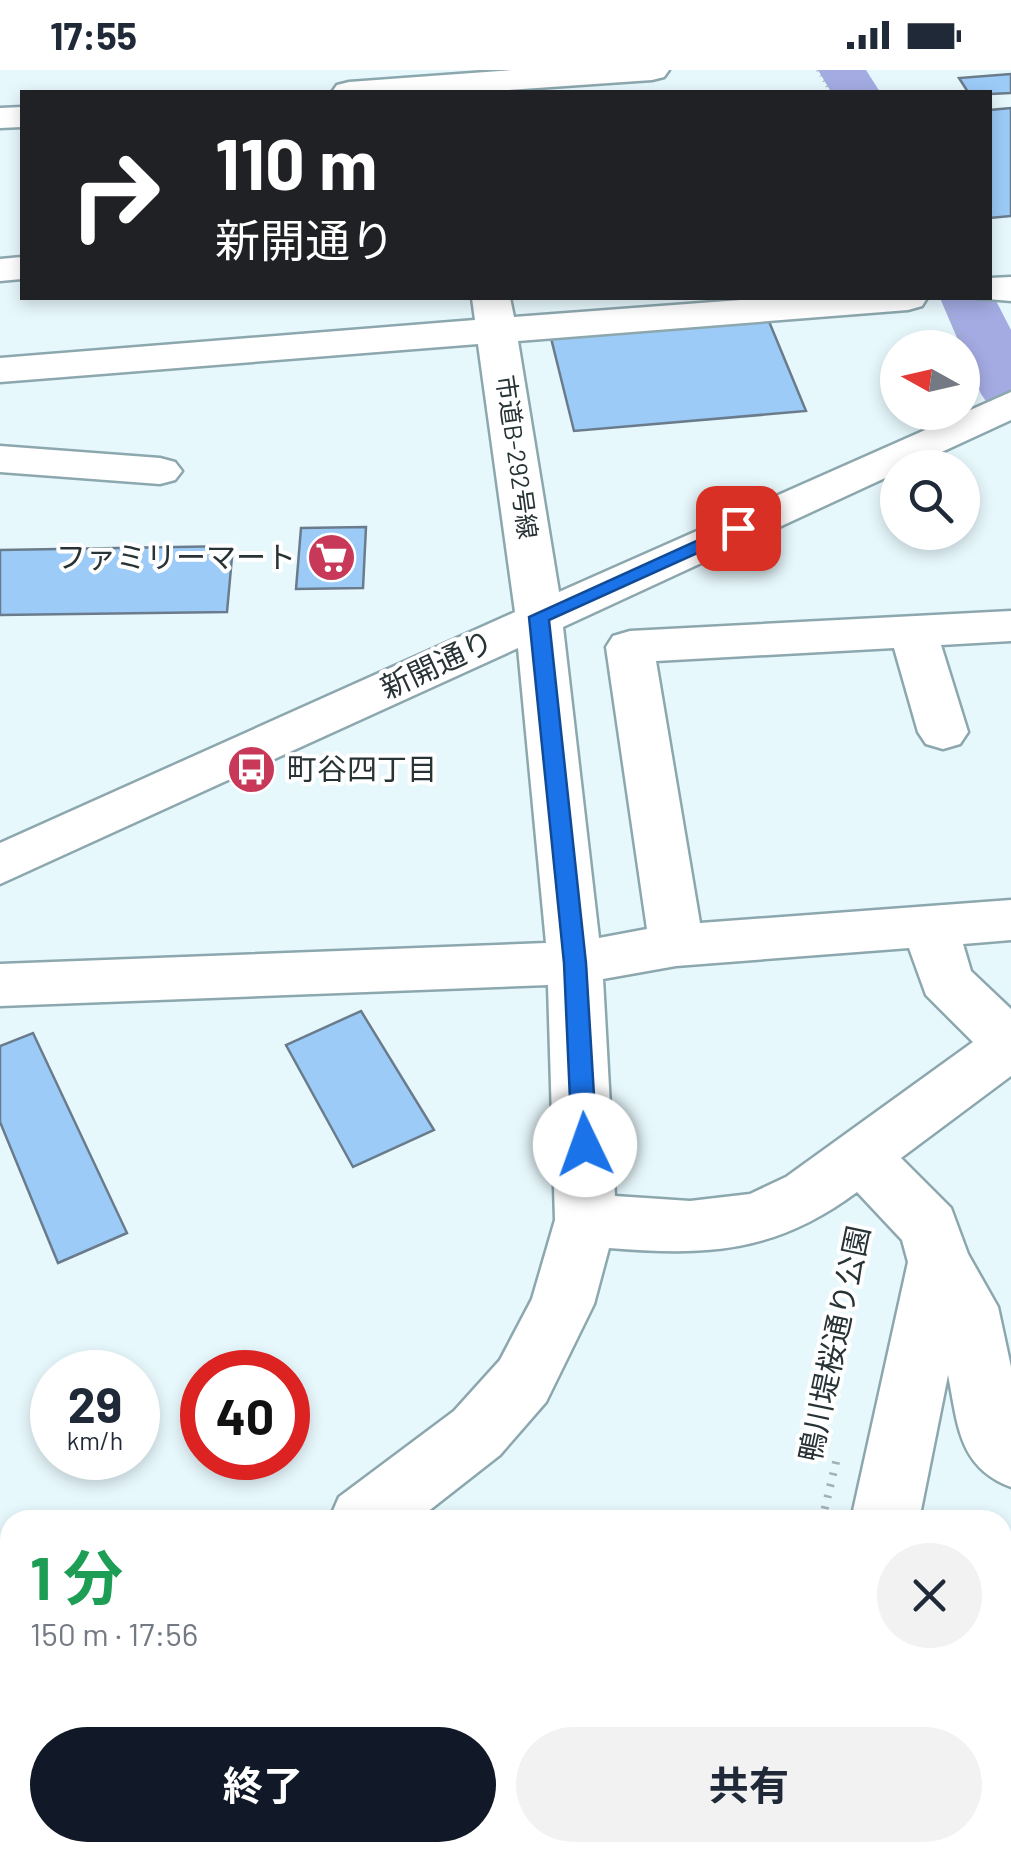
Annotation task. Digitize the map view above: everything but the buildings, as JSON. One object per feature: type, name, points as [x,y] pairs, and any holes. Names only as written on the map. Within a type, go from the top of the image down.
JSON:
[{"type":"street","points":[[367,90],[652,70]]},
{"type":"street","points":[[0,370],[495,314],[856,300]]},
{"type":"street","name":"市道B-292号線","points":[[376,1510],[477,1433],[524,1381],[562,1304],[586,1220],[575,963],[539,617],[495,314]]},
{"type":"street","name":"新開通り","points":[[0,864],[997,410]]},
{"type":"street","points":[[0,458],[160,472]]},
{"type":"street","points":[[676,945],[630,647],[1011,626]]},
{"type":"street","points":[[913,631],[943,732]]},
{"type":"street","points":[[0,985],[575,963],[676,945],[1011,920]]},
{"type":"street","points":[[586,1220],[693,1226],[747,1222],[807,1196],[1011,1042],[978,1015],[946,980],[931,928]]},
{"type":"street","points":[[860,1155],[930,1227],[939,1262],[966,1306],[993,1435],[1011,1456]]},
{"type":"street","points":[[887,1510],[939,1262]]},
{"type":"path","points":[[944,300],[957,330]]},
{"type":"path","name":"鴨川堤桜通り公園","points":[[824,1510],[839,1452]]},
{"type":"waterway","points":[[842,70],[854,90]]},
{"type":"waterway","points":[[969,300],[1011,394]]},
{"type":"place","name":"ファミリーマート","points":[[331,558]]},
{"type":"place","name":"町谷四丁目","points":[[252,770]]},
{"type":"route","points":[[585,1145],[575,963],[539,617],[738,528]]}]
